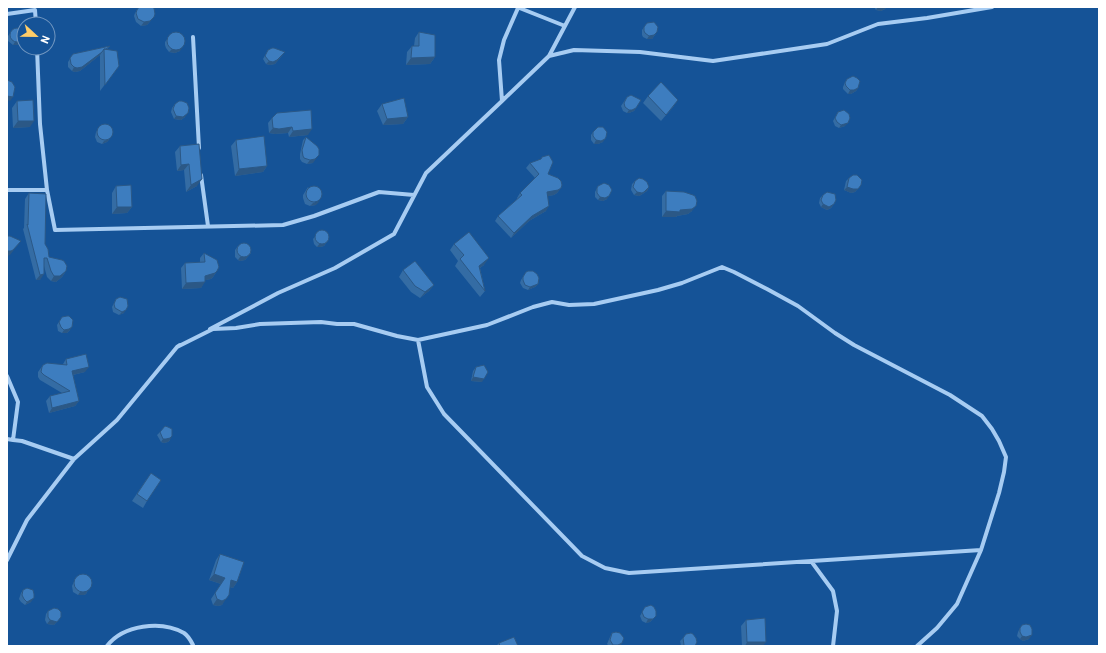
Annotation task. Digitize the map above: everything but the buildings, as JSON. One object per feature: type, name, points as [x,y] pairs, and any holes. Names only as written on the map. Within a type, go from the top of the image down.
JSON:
[{"type":"street","points":[[502,101],[499,60],[504,40],[518,7],[565,26]]},
{"type":"street","points":[[7,560],[27,520],[74,460],[117,420],[177,347],[278,293],[335,268],[394,234],[426,173],[548,56],[575,7]]},
{"type":"street","points":[[548,56],[574,50],[640,52],[713,61],[827,44],[878,24],[992,7]]},
{"type":"street","points":[[7,14],[35,8]]},
{"type":"street","points":[[193,37],[199,151]]},
{"type":"street","points":[[37,56],[40,124],[47,190],[55,230],[283,225],[314,216],[379,192],[414,195]]},
{"type":"street","points":[[200,166],[208,226]]},
{"type":"street","points":[[7,190],[47,190]]},
{"type":"street","points":[[177,347],[213,329],[236,328],[260,324],[321,322],[354,324],[397,336],[418,340],[487,325],[533,307],[552,302],[569,305],[594,304],[658,290],[682,283],[722,267],[767,288],[798,306],[854,345],[950,394],[982,416],[999,441],[1006,457],[1004,472],[1000,493],[981,550],[957,604],[937,628],[917,646]]},
{"type":"street","points":[[418,340],[427,387],[444,414],[582,556],[605,568],[629,573],[981,550]]},
{"type":"street","points":[[7,376],[18,402],[13,440]]},
{"type":"street","points":[[7,439],[22,441],[74,460]]},
{"type":"street","points":[[811,561],[833,591],[837,611],[833,646]]},
{"type":"street","points":[[107,646],[112,640],[143,626],[164,626],[185,633],[194,645],[193,646]]}]
